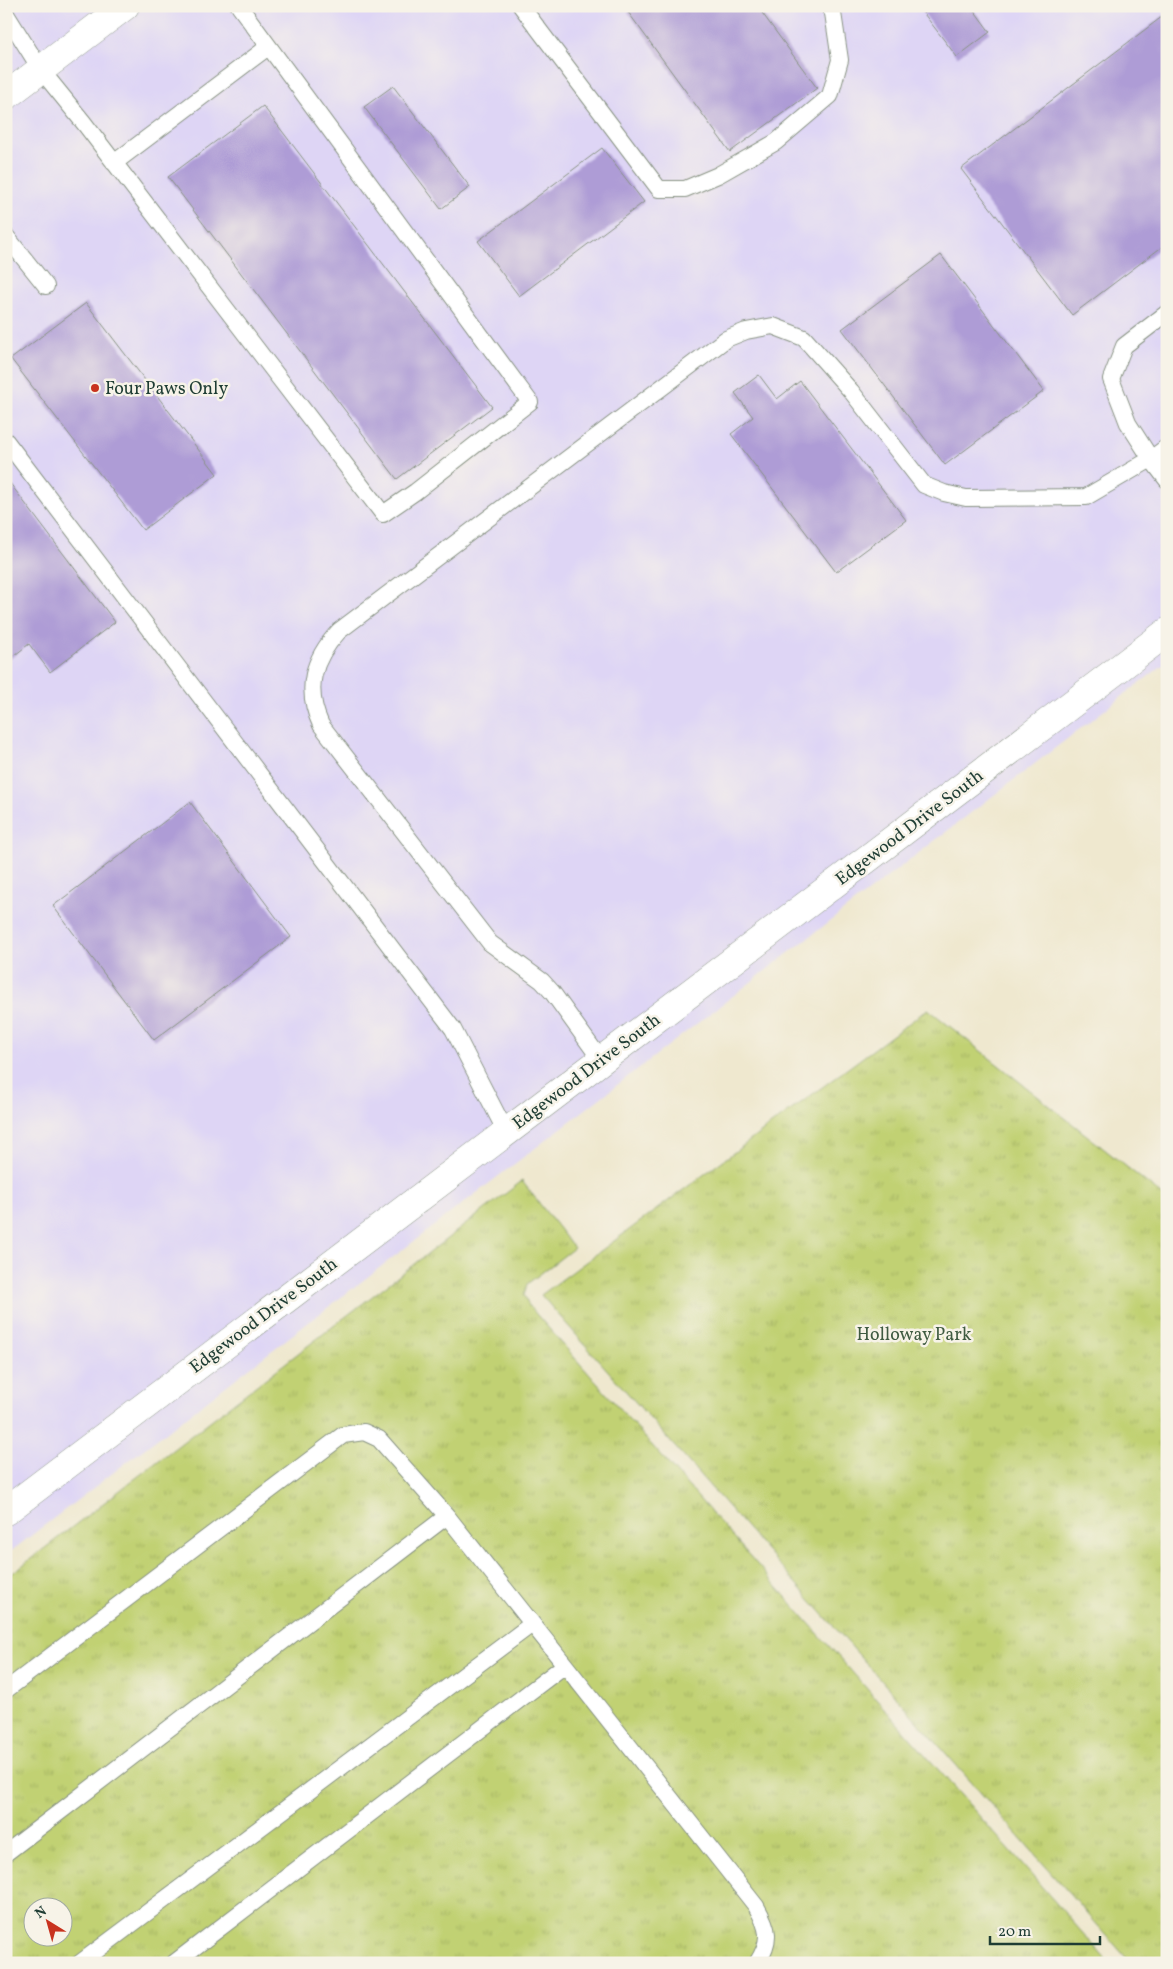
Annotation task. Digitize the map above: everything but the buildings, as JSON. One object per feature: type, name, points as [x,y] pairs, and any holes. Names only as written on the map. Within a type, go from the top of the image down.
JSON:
[{"type":"street","points":[[6,96],[125,6]]},
{"type":"street","name":"Edgewood Drive South","points":[[6,1511],[1167,632]]},
{"type":"lane","points":[[6,14],[41,70],[383,514],[415,492],[530,402],[238,6]]},
{"type":"lane","points":[[521,6],[659,189],[685,189],[718,175],[776,142],[830,96],[840,60],[833,13],[829,6]]},
{"type":"lane","points":[[114,163],[268,47]]},
{"type":"lane","points":[[6,236],[46,286]]},
{"type":"lane","points":[[1167,312],[1124,346],[1111,379],[1128,423],[1167,480]]},
{"type":"lane","points":[[601,1060],[542,981],[490,943],[320,725],[313,709],[311,688],[324,648],[339,631],[726,339],[746,331],[773,326],[804,338],[851,391],[924,485],[944,493],[966,498],[1086,497],[1151,459],[1167,447]]},
{"type":"lane","points":[[6,441],[453,1029],[506,1132]]},
{"type":"lane","points":[[6,1690],[343,1436],[364,1432],[379,1439],[447,1516],[756,1906],[767,1926],[766,1948],[757,1963]]},
{"type":"lane","points":[[6,1853],[447,1516]]},
{"type":"lane","points":[[80,1963],[532,1624]]},
{"type":"lane","points":[[174,1963],[565,1665]]},
{"type":"shaded area","points":[[6,6],[1167,6],[1167,662],[6,1555]]},
{"type":"green space","name":"Holloway Park","points":[[928,1009],[1167,1199],[1167,1963],[1131,1963],[541,1295]]},
{"type":"green space","points":[[522,1181],[574,1248],[527,1284],[524,1295],[529,1306],[1109,1963],[6,1963],[6,1578]]},
{"type":"place","name":"Four Paws Only","points":[[95,388]]}]
